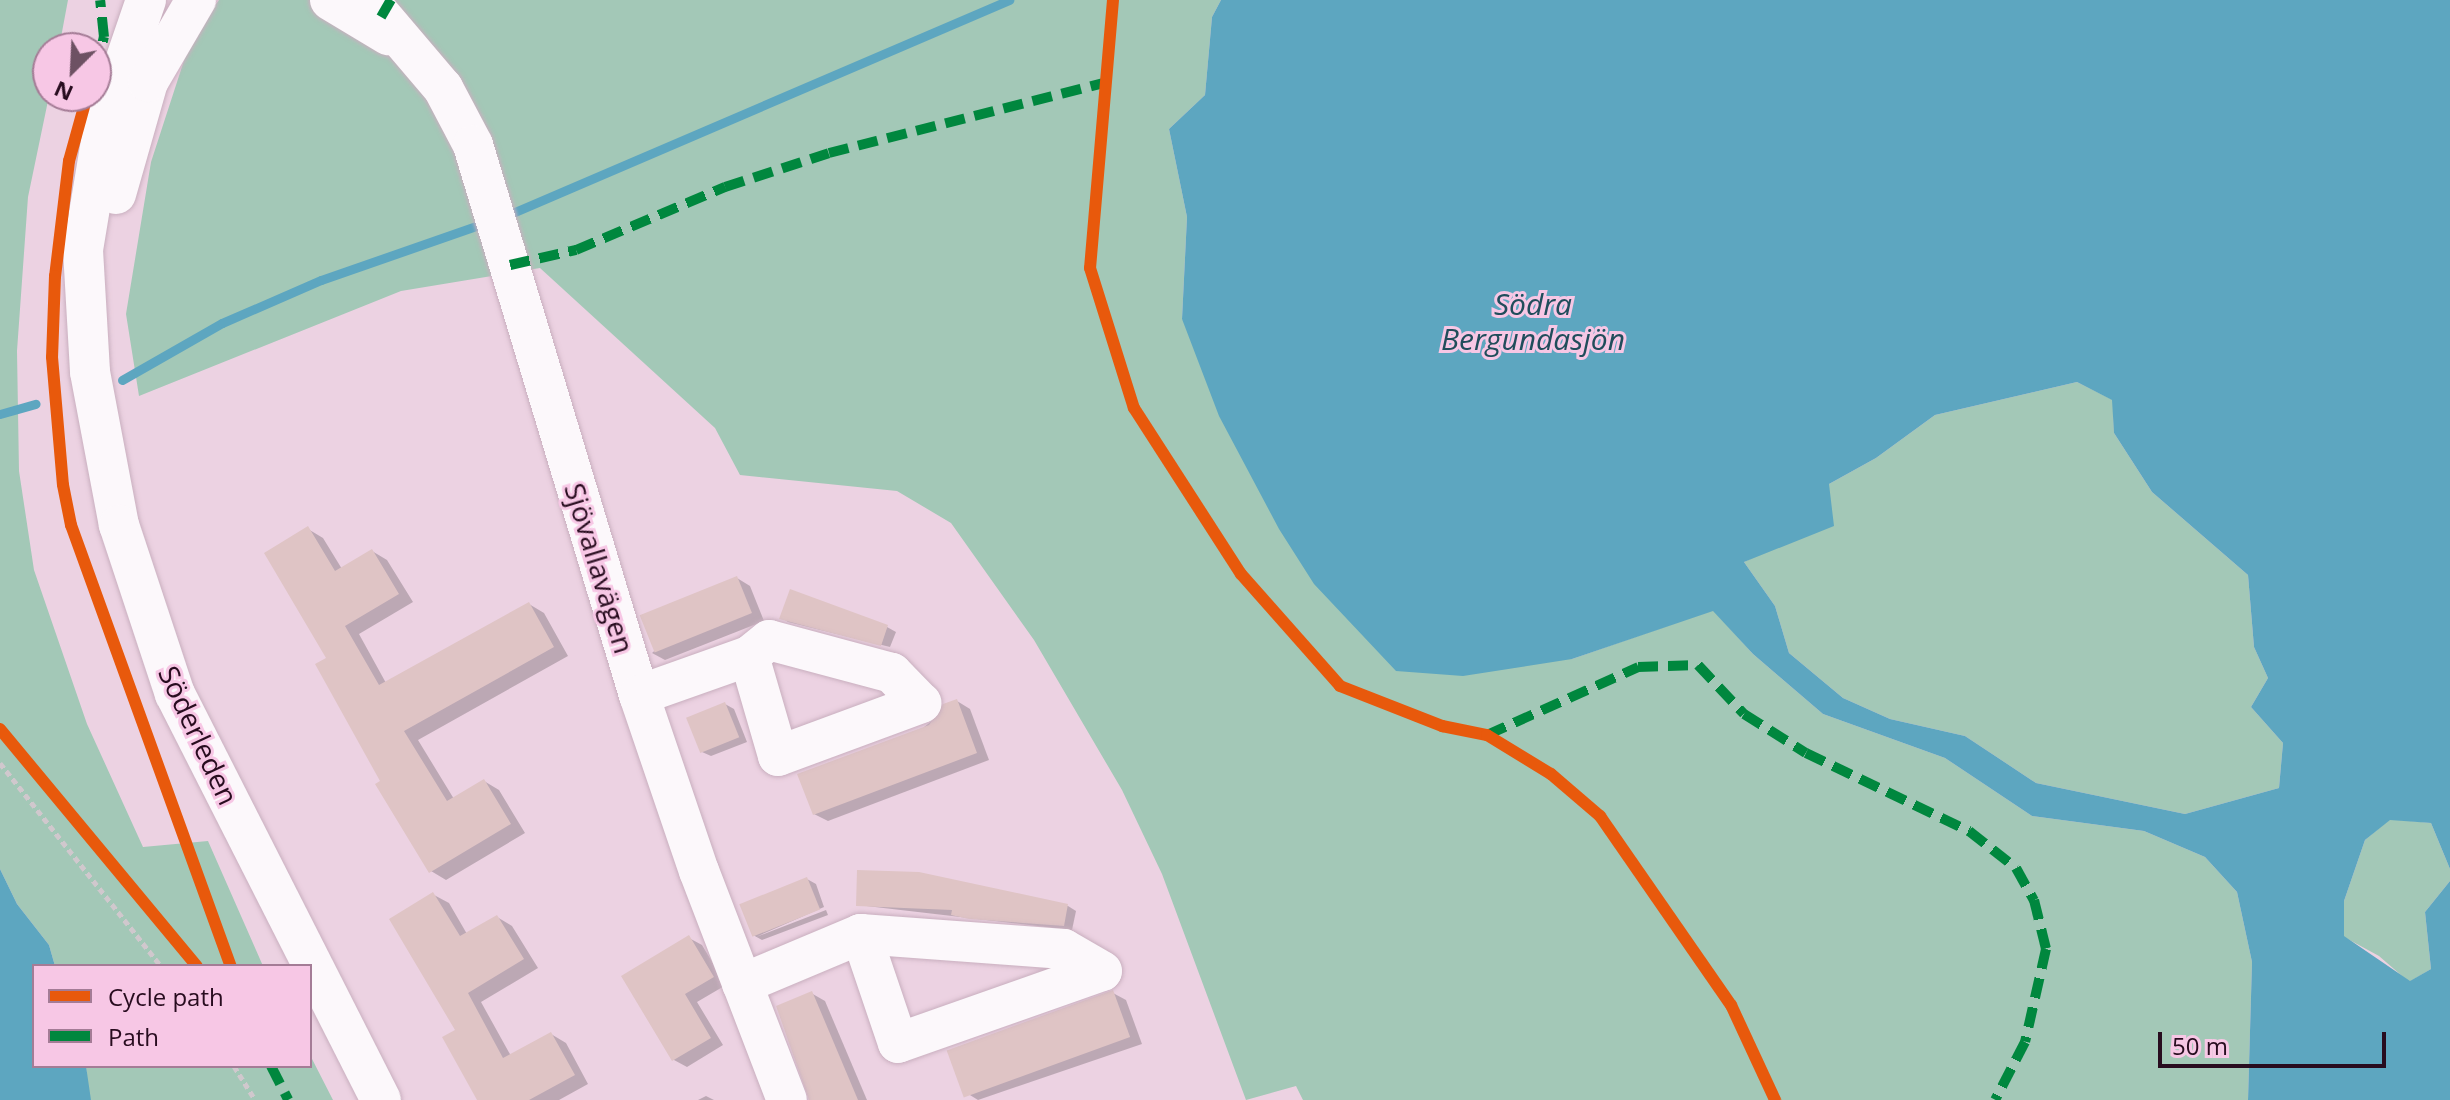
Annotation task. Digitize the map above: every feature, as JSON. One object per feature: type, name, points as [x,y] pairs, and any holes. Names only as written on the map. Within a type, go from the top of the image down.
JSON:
[{"type":"street","name":"Söderleden","points":[[146,0],[104,123],[83,250],[89,298],[90,372],[119,525],[175,694],[381,1100]]},
{"type":"street","name":"Söderleden","points":[[89,298],[138,109],[157,62],[196,0]]},
{"type":"street","name":"Sjövallavägen","points":[[330,0],[404,45]]},
{"type":"street","name":"Sjövallavägen","points":[[368,0],[443,88],[473,145],[639,695],[742,984],[787,1100]]},
{"type":"street","points":[[639,695],[749,656]]},
{"type":"street","points":[[742,984],[861,934],[1064,949],[1102,971],[898,1043],[861,934]]},
{"type":"path","points":[[0,763],[159,964]]},
{"type":"path","points":[[235,1068],[255,1100]]},
{"type":"green space","points":[[0,0],[68,0],[62,32],[32,32],[32,112],[46,112],[28,197],[17,351],[19,471],[34,570],[87,724],[143,847],[208,841],[262,964],[54,964],[49,945],[17,904],[0,869]]},
{"type":"green space","points":[[219,0],[1221,0],[1212,17],[1205,95],[1169,129],[1187,217],[1182,319],[1572,659],[1713,610],[1753,654],[1823,714],[1945,758],[2032,816],[2144,831],[2205,857],[2237,892],[2252,962],[2248,1100],[1303,1100],[1296,1086],[1246,1100],[1162,874],[1122,790],[1034,640],[951,523],[897,491],[740,475],[715,428],[540,268],[401,291],[139,396],[126,314],[151,162],[191,39]]},
{"type":"green space","points":[[2077,382],[2113,400],[2114,433],[2152,492],[2248,575],[2254,647],[2268,678],[2251,707],[2283,743],[2279,788],[2185,814],[2036,783],[1965,736],[1890,719],[1843,698],[1789,653],[1775,606],[1744,562],[1777,546],[1829,484],[1876,458],[1935,415]]},
{"type":"green space","points":[[2390,819],[2431,823],[2450,869],[2450,881],[2425,912],[2431,969],[2409,982],[2379,956],[2344,937],[2344,901],[2365,840]]},
{"type":"green space","points":[[312,1059],[333,1100],[91,1100],[86,1068],[312,1068]]},
{"type":"water","name":"Södra Bergundasjön","points":[[1221,0],[2450,0],[2450,869],[2431,823],[2390,820],[2365,840],[2344,901],[2344,936],[2410,981],[2431,969],[2425,912],[2450,881],[2450,1100],[2248,1100],[2252,962],[2237,892],[2205,857],[2144,831],[2032,816],[1945,758],[1823,714],[1753,654],[1713,611],[1572,659],[1463,676],[1396,671],[1314,584],[1279,529],[1219,416],[1182,319],[1187,217],[1169,129],[1205,95],[1212,17]],"holes":[[[2077,382],[2112,400],[2114,433],[2152,492],[2248,575],[2254,647],[2268,678],[2251,707],[2283,743],[2279,788],[2185,814],[2036,783],[1965,736],[1890,719],[1843,698],[1789,653],[1775,606],[1744,562],[1834,526],[1829,484],[1876,458],[1935,415]]]},
{"type":"water","points":[[0,869],[17,904],[49,945],[54,964],[32,964],[32,1068],[86,1068],[91,1100],[0,1100]]},
{"type":"building","points":[[308,526],[335,571],[372,549],[399,594],[345,626],[379,685],[529,602],[554,647],[404,731],[447,801],[484,779],[511,824],[429,873],[375,784],[380,781],[315,664],[326,658],[264,553]]},
{"type":"building","points":[[737,576],[752,613],[655,652],[640,615]]},
{"type":"building","points":[[790,589],[888,625],[881,646],[779,619]]},
{"type":"building","points":[[957,699],[977,753],[813,815],[797,774],[929,725],[943,704]]},
{"type":"building","points":[[725,702],[739,737],[700,753],[686,718]]},
{"type":"building","points":[[857,870],[919,872],[1068,904],[1064,926],[969,919],[951,915],[952,910],[856,906]]},
{"type":"building","points":[[807,877],[820,909],[752,937],[739,904]]},
{"type":"building","points":[[433,892],[460,936],[497,915],[524,959],[468,993],[503,1058],[551,1032],[575,1075],[529,1100],[477,1100],[442,1037],[455,1030],[389,919]]},
{"type":"building","points":[[689,935],[714,977],[685,994],[711,1038],[672,1061],[621,976]]},
{"type":"building","points":[[1113,990],[1130,1037],[964,1098],[947,1051]]},
{"type":"building","points":[[812,991],[858,1100],[809,1100],[776,1006]]},
{"type":"waterway","points":[[503,217],[1009,0]]},
{"type":"waterway","points":[[122,380],[222,323],[321,280],[485,223]]},
{"type":"waterway","points":[[0,414],[36,404]]},
{"type":"marked path","points":[[100,0],[103,32]]},
{"type":"marked path","points":[[381,17],[391,0]]},
{"type":"marked path","points":[[510,265],[576,250],[725,187],[829,153],[1107,82]]},
{"type":"marked path","points":[[1487,735],[1638,667],[1698,665],[1744,714],[1806,753],[1969,831],[2016,868],[2034,900],[2046,949],[2025,1042],[1995,1100]]},
{"type":"marked path","points":[[272,1068],[288,1100]]},
{"type":"cycle path","points":[[1113,0],[1090,268],[1134,408],[1241,574],[1340,686],[1442,726],[1487,735],[1551,774],[1600,816],[1731,1005],[1775,1100]]},
{"type":"cycle path","points":[[83,112],[69,161],[55,276],[52,357],[63,485],[71,525],[230,964]]},
{"type":"cycle path","points":[[0,729],[195,964]]}]
